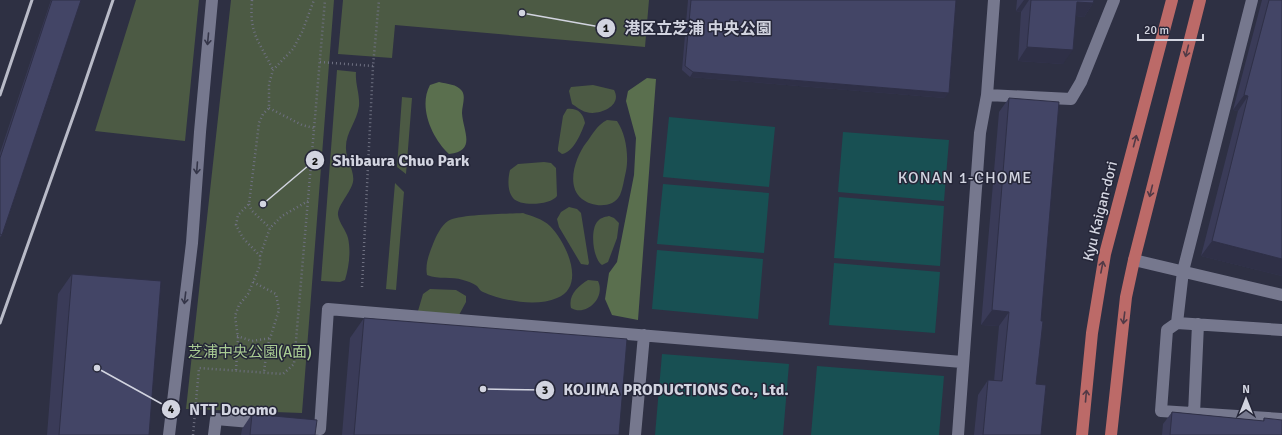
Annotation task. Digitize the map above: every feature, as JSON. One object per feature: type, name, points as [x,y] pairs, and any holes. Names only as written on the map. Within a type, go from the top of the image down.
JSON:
[{"type":"main road","name":"Kyu Kaigan-dori","points":[[1082,435],[1092,333],[1105,254],[1172,0]]},
{"type":"main road","points":[[1111,435],[1126,297],[1200,0]]},
{"type":"street","points":[[169,435],[192,243],[212,0]]},
{"type":"street","points":[[958,435],[962,362],[980,133],[987,95],[994,0]]},
{"type":"street","points":[[987,95],[1071,99],[1081,82],[1114,0]]},
{"type":"street","points":[[1177,323],[1183,271],[1252,0]]},
{"type":"street","points":[[1134,260],[1282,295]]},
{"type":"street","points":[[290,426],[320,429],[328,309],[962,362]]},
{"type":"street","points":[[1282,330],[1177,323],[1167,330],[1161,411],[1282,419]]},
{"type":"street","points":[[1194,414],[1198,324]]},
{"type":"street","points":[[636,435],[644,335]]},
{"type":"street","points":[[214,435],[216,419],[275,425]]},
{"type":"path","points":[[252,0],[251,23],[257,42],[273,70]]},
{"type":"path","points":[[270,228],[252,211],[249,204],[259,123],[263,114],[269,108],[270,84],[273,70],[293,49],[302,32],[314,0]]},
{"type":"path","points":[[193,435],[199,368],[283,374],[294,364],[325,0]]},
{"type":"path","points":[[362,287],[373,66],[379,0]]},
{"type":"path","points":[[320,62],[373,66]]},
{"type":"path","points":[[269,108],[302,125],[314,128]]},
{"type":"path","points":[[236,370],[237,336],[235,316],[239,305],[248,294],[260,265],[260,256],[270,228],[282,216],[308,201]]},
{"type":"path","points":[[249,204],[238,215],[236,225],[243,238],[260,256]]},
{"type":"path","points":[[253,282],[276,294],[279,310],[267,348],[264,372]]},
{"type":"path","points":[[237,336],[252,341],[271,338]]},
{"type":"green space","points":[[136,0],[199,0],[185,141],[95,131]]},
{"type":"green space","name":"芝浦中央公園(A面)","points":[[231,0],[334,0],[302,413],[186,409]]},
{"type":"green space","points":[[343,0],[649,0],[645,47],[395,25],[392,58],[338,54]]},
{"type":"green space","points":[[337,70],[356,72],[359,102],[358,112],[346,143],[346,153],[353,174],[353,182],[338,211],[341,224],[348,238],[349,248],[349,259],[345,280],[340,282],[321,281]]},
{"type":"green space","points":[[593,85],[614,90],[616,96],[613,105],[603,111],[591,113],[582,111],[572,104],[569,91],[571,87]]},
{"type":"green space","points":[[402,97],[412,98],[406,174],[397,167]]},
{"type":"green space","points":[[567,109],[577,110],[583,116],[585,123],[573,146],[566,153],[562,154],[558,151],[558,148],[563,116]]},
{"type":"green space","points":[[607,120],[617,121],[623,132],[627,152],[627,165],[622,189],[617,200],[608,205],[597,205],[586,202],[582,199],[574,187],[573,179],[576,163],[582,149],[598,127]]},
{"type":"green space","points":[[544,162],[551,163],[556,168],[557,196],[549,201],[535,204],[522,203],[513,198],[508,181],[510,170],[518,164]]},
{"type":"green space","points":[[395,183],[404,192],[396,290],[386,289]]},
{"type":"green space","points":[[569,207],[577,209],[581,213],[589,263],[588,265],[581,264],[559,227],[557,219],[561,212]]},
{"type":"green space","points":[[523,213],[550,226],[562,242],[567,253],[571,264],[571,284],[566,292],[557,298],[540,302],[520,302],[500,298],[483,292],[477,286],[466,281],[427,275],[429,255],[439,231],[448,221],[462,217]]},
{"type":"green space","points":[[609,216],[614,218],[619,223],[617,238],[608,262],[602,265],[596,257],[593,238],[597,222],[602,218]]},
{"type":"green space","points":[[588,280],[598,281],[600,287],[597,299],[588,308],[583,310],[571,308],[570,303],[572,295]]},
{"type":"green space","points":[[430,289],[456,290],[466,296],[466,302],[459,315],[418,311],[423,294]]},
{"type":"shaded area","points":[[647,78],[656,79],[638,320],[612,315],[605,299],[609,273],[617,262],[634,175],[636,138],[626,101],[628,91]]},
{"type":"shaded area","points":[[439,82],[457,87],[462,91],[464,96],[462,113],[466,133],[466,144],[463,149],[458,152],[449,154],[437,140],[432,131],[426,112],[427,94],[430,85]]},
{"type":"shaded area","points":[[669,117],[775,127],[769,187],[663,177]]},
{"type":"shaded area","points":[[843,132],[949,140],[944,201],[838,192]]},
{"type":"shaded area","points":[[663,184],[769,193],[764,253],[657,244]]},
{"type":"shaded area","points":[[839,197],[944,206],[940,266],[834,258]]},
{"type":"shaded area","points":[[657,250],[763,259],[758,319],[652,309]]},
{"type":"shaded area","points":[[834,263],[940,272],[935,333],[829,325]]},
{"type":"shaded area","points":[[662,354],[789,364],[783,435],[655,435]]},
{"type":"shaded area","points":[[817,366],[944,376],[939,435],[811,435]]},
{"type":"building","points":[[52,0],[81,0],[2,235],[0,234],[0,158]]},
{"type":"building","points":[[691,0],[956,0],[949,93],[693,72],[685,66]]},
{"type":"building","points":[[1031,0],[1094,0],[1093,3],[1077,2],[1073,50],[1027,47]]},
{"type":"building","points":[[1269,0],[1282,0],[1282,259],[1212,241],[1248,96],[1244,95]]},
{"type":"building","points":[[1009,98],[1059,102],[1041,321],[1043,321],[1036,384],[1046,385],[1041,435],[983,435],[988,380],[1002,381],[1009,312],[992,310]]},
{"type":"building","points":[[72,274],[161,281],[149,435],[59,435]]},
{"type":"building","points":[[364,318],[627,339],[619,435],[354,435]]},
{"type":"building","points":[[1172,412],[1264,421],[1264,418],[1282,420],[1282,435],[1170,435]]},
{"type":"building","points":[[252,414],[317,420],[315,435],[250,435]]},
{"type":"railway","points":[[0,95],[32,0]]},
{"type":"railway","points":[[0,323],[113,0]]},
{"type":"place","name":"港区立芝浦 中央公園","points":[[522,13]]},
{"type":"place","name":"Shibaura Chuo Park","points":[[263,204]]},
{"type":"place","name":"NTT Docomo","points":[[97,368]]},
{"type":"place","name":"KOJIMA PRODUCTIONS Co., Ltd.","points":[[483,389]]},
{"type":"district","name":"KONAN 1-CHOME","points":[[965,178]]}]
